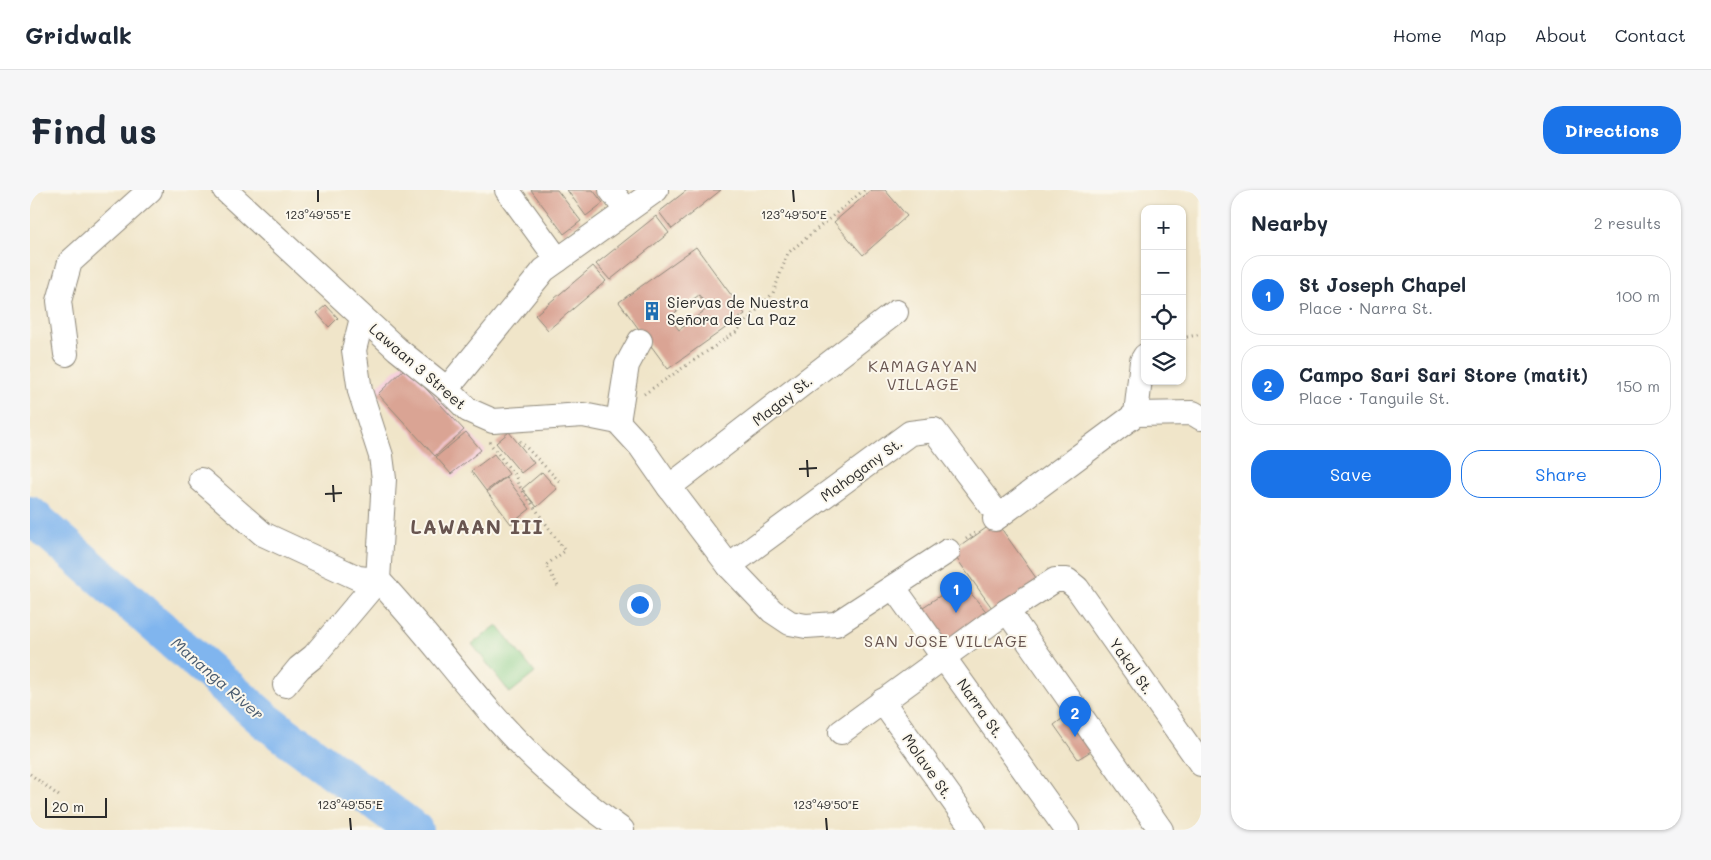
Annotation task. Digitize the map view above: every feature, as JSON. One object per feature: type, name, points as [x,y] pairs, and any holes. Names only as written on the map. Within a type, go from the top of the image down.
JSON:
[{"type":"street","points":[[66,354],[59,301],[70,262],[150,190]]},
{"type":"street","name":"Lawaan 3 Street","points":[[225,190],[362,318],[426,375],[447,388],[468,410],[493,421],[583,415],[618,422]]},
{"type":"street","points":[[507,190],[558,260]]},
{"type":"street","points":[[611,190],[626,210]]},
{"type":"street","points":[[447,388],[502,318],[544,270],[656,190]]},
{"type":"street","name":"Magay St.","points":[[669,487],[896,312]]},
{"type":"street","points":[[285,685],[299,668],[314,656],[378,580],[384,479],[381,456],[360,391],[354,350],[362,318]]},
{"type":"street","points":[[640,341],[627,365],[618,422],[642,448],[729,566],[772,611],[790,623],[806,626],[836,624],[894,588],[948,551]]},
{"type":"street","points":[[1136,414],[1141,370]]},
{"type":"street","points":[[997,518],[1136,414],[1194,413],[1201,418]]},
{"type":"street","name":"Mahogany St.","points":[[729,566],[910,433],[934,430],[997,518]]},
{"type":"street","points":[[201,480],[263,534],[358,578],[378,580],[401,604],[491,712],[535,760],[568,789],[622,830]]},
{"type":"street","name":"Yakal St.","points":[[1007,611],[1055,580],[1067,580],[1077,588],[1201,764]]},
{"type":"street","name":"Narra St.","points":[[894,588],[1067,830]]},
{"type":"street","points":[[841,732],[1007,611],[1161,830]]},
{"type":"street","name":"Molave St.","points":[[882,701],[974,830]]},
{"type":"path","points":[[622,395],[640,397],[736,332],[773,293],[788,253],[864,190]]},
{"type":"path","points":[[1186,337],[1201,334]]},
{"type":"path","points":[[506,420],[515,436],[561,483]]},
{"type":"path","points":[[488,441],[516,476],[518,484],[565,551],[546,565],[559,588]]},
{"type":"path","points":[[948,551],[997,518]]},
{"type":"path","points":[[30,774],[59,796]]},
{"type":"shaded area","points":[[405,361],[486,451],[453,479],[373,390]]},
{"type":"green space","points":[[497,625],[535,673],[510,693],[472,644]]},
{"type":"building","points":[[531,190],[557,190],[581,221],[564,234]]},
{"type":"building","points":[[567,190],[593,190],[603,203],[586,216]]},
{"type":"building","points":[[687,190],[721,190],[672,229],[659,212]]},
{"type":"building","points":[[871,190],[885,190],[907,216],[863,255],[834,222]]},
{"type":"building","points":[[656,216],[669,233],[610,280],[596,264]]},
{"type":"building","name":"Siervas de Nuestra Señora de La Paz","points":[[696,247],[745,314],[668,369],[619,302]],"holes":[[[699,295],[708,308],[679,330],[669,317]]]},
{"type":"building","points":[[593,266],[606,281],[548,330],[535,315]]},
{"type":"building","points":[[326,305],[338,318],[329,327],[317,313]]},
{"type":"building","points":[[406,367],[464,430],[435,456],[378,394]]},
{"type":"building","points":[[466,432],[481,450],[451,474],[436,457]]},
{"type":"building","points":[[509,432],[534,463],[521,473],[496,443]]},
{"type":"building","points":[[494,454],[509,474],[486,491],[471,471]]},
{"type":"building","points":[[542,472],[557,489],[537,507],[522,489]]},
{"type":"building","points":[[506,477],[530,509],[511,524],[487,492]]},
{"type":"building","points":[[996,521],[1041,585],[997,615],[952,552]]},
{"type":"building","points":[[961,582],[991,617],[950,646],[920,609]]},
{"type":"building","points":[[1071,712],[1096,748],[1078,759],[1054,725]]},
{"type":"waterway","name":"Mananga River","points":[[30,515],[266,721],[414,830]]},
{"type":"place","name":"Siervas de Nuestra Señora de La Paz","points":[[652,311]]},
{"type":"place","name":"St Joseph Chapel","points":[[956,613]]},
{"type":"place","name":"Campo Sari Sari Store (matit)","points":[[1075,737]]},
{"type":"district","name":"KAMAGAYAN VILLAGE","points":[[923,374]]},
{"type":"district","name":"LAWAAN III","points":[[477,526]]},
{"type":"district","name":"SAN JOSE VILLAGE","points":[[946,640]]}]
